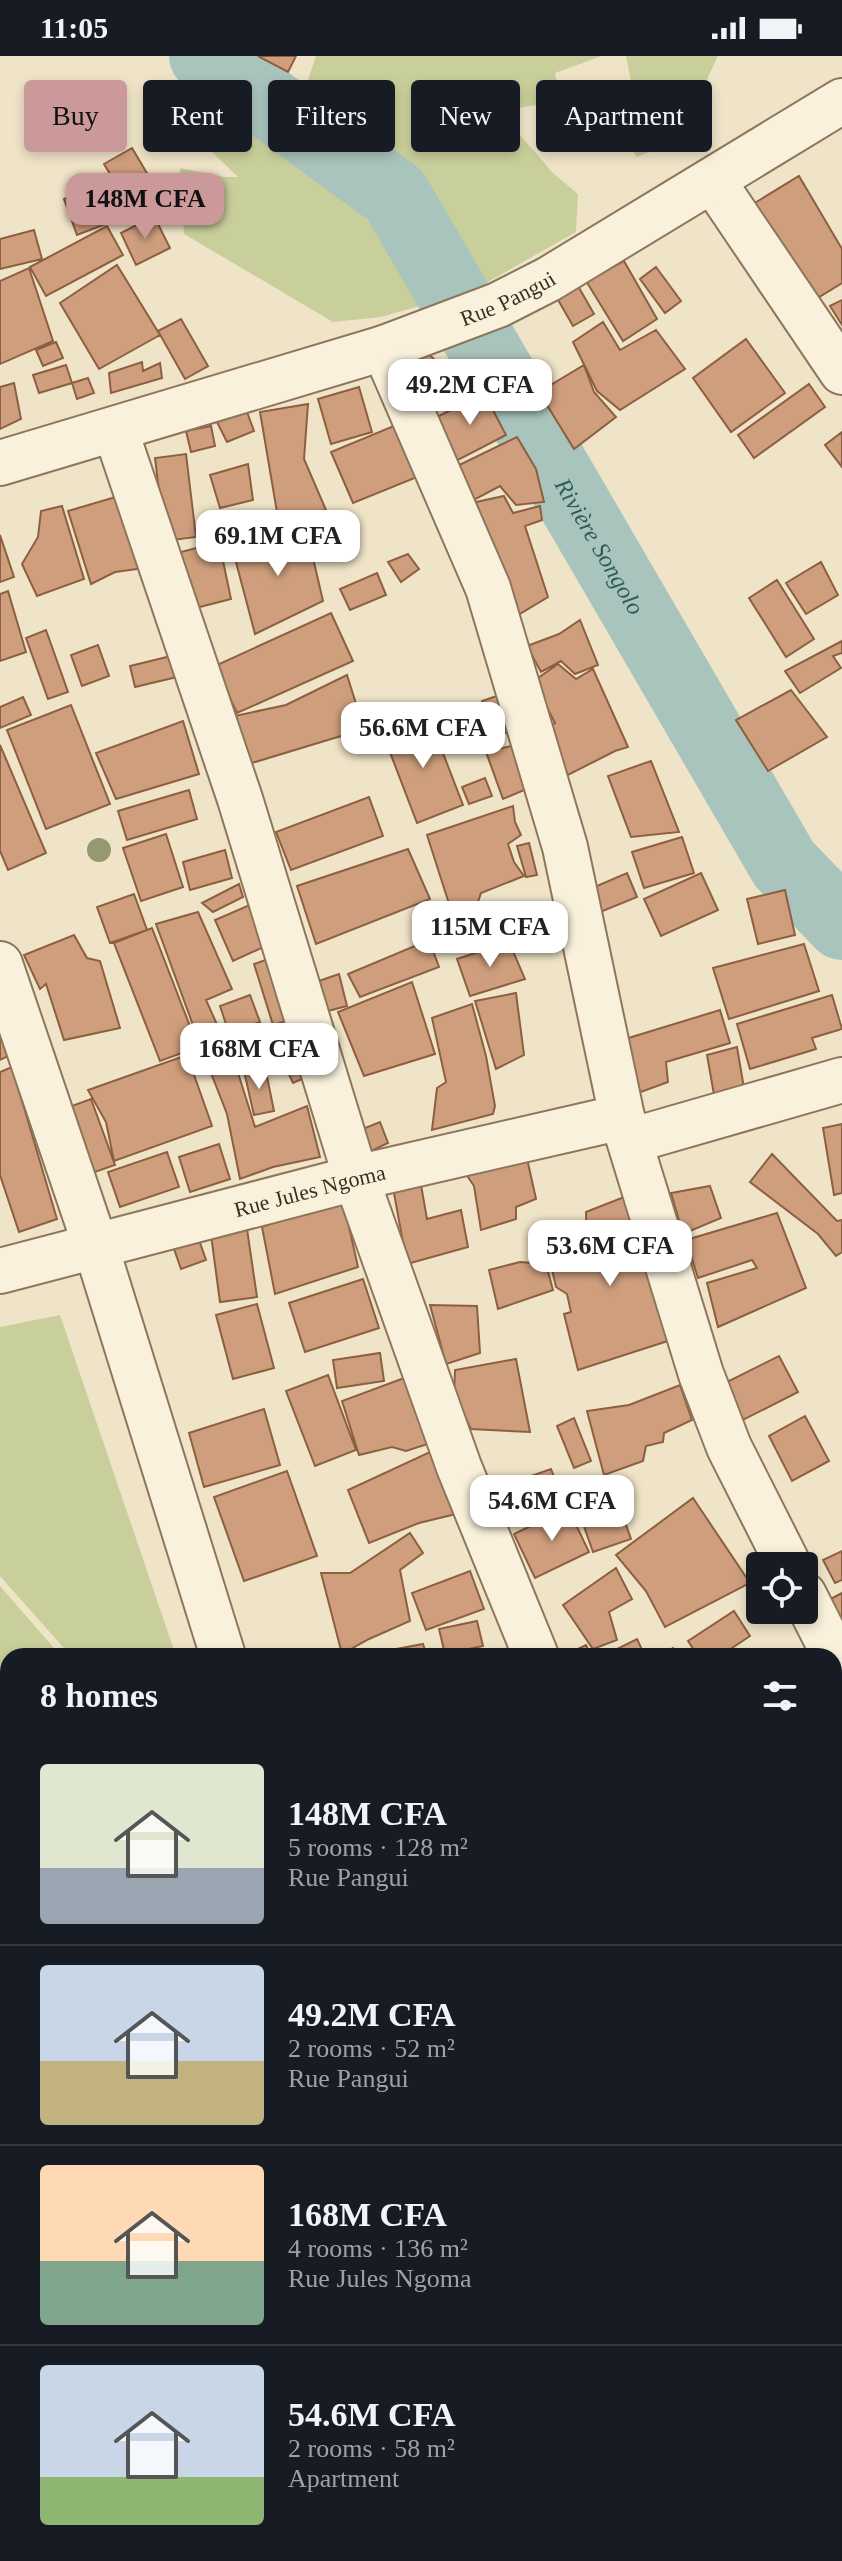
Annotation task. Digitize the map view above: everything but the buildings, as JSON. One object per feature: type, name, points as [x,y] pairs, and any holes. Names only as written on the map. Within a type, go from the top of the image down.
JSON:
[{"type":"street","name":"Rue Pangui","points":[[0,463],[384,348],[498,305],[549,279],[842,101]]},
{"type":"street","points":[[713,181],[842,372]]},
{"type":"street","points":[[384,348],[488,588],[565,847],[626,1129],[707,1389],[729,1447],[782,1552]]},
{"type":"street","points":[[115,429],[240,799],[356,1178],[459,1467],[533,1648]]},
{"type":"street","points":[[0,964],[96,1247],[221,1648]]},
{"type":"street","name":"Rue Jules Ngoma","points":[[0,1271],[356,1178],[626,1129],[842,1080]]},
{"type":"street","points":[[818,1623],[831,1648]]},
{"type":"green space","points":[[316,56],[602,56],[555,73],[556,80],[536,80],[536,105],[520,108],[520,80],[411,80],[411,152],[520,152],[520,135],[553,173],[578,194],[576,232],[472,291],[381,317],[333,322],[184,234],[180,168],[238,177],[212,152],[252,152],[252,110],[264,98],[252,88],[252,80],[242,80],[237,76],[243,57],[288,80],[268,80],[268,152],[395,152],[395,80],[308,80]]},
{"type":"green space","points":[[626,56],[718,56],[707,80],[631,80]]},
{"type":"green space","points":[[633,152],[650,152],[637,157]]},
{"type":"green space","points":[[60,1315],[173,1648],[64,1648],[0,1576],[0,1327]]},
{"type":"green space","points":[[0,1586],[54,1648],[0,1648]]},
{"type":"waterway","name":"Rivière Songolo","points":[[205,56],[395,195],[784,864],[842,924]]}]
